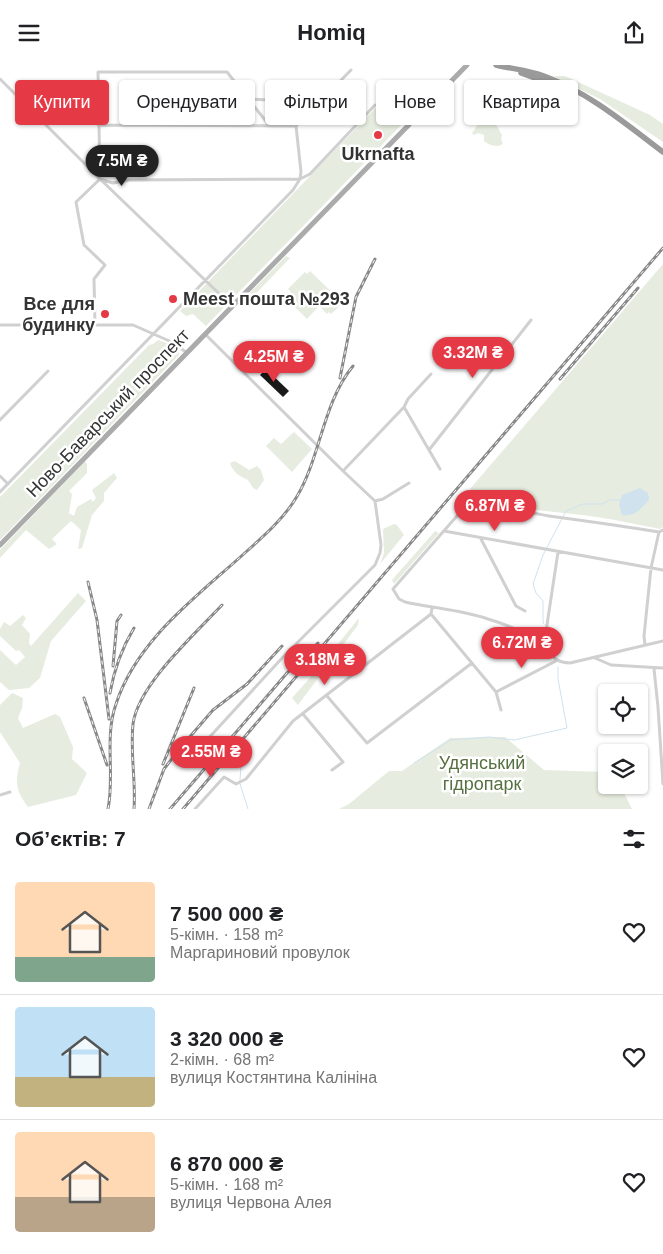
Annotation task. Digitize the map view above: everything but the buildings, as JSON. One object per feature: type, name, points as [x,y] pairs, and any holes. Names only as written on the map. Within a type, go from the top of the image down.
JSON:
[{"type":"highway","points":[[496,65],[545,76],[608,110],[663,153]]},
{"type":"main road","name":"Ново-Баварський проспект","points":[[0,545],[467,65]]},
{"type":"street","points":[[341,80],[351,70]]},
{"type":"street","points":[[98,80],[98,72],[227,72],[233,80]]},
{"type":"street","points":[[0,79],[15,94]]},
{"type":"street","name":"Ново-Баварський проспект","points":[[0,492],[206,281],[293,190],[300,179],[310,174],[374,105]]},
{"type":"street","points":[[255,108],[265,120]]},
{"type":"street","points":[[46,125],[233,306]]},
{"type":"street","points":[[94,324],[94,279],[105,265],[84,245],[76,202],[100,179],[98,125]]},
{"type":"street","points":[[109,125],[265,125]]},
{"type":"street","points":[[100,179],[113,183],[129,180],[300,179],[301,172],[296,126],[269,125]]},
{"type":"street","points":[[429,450],[531,320]]},
{"type":"street","points":[[0,325],[132,325],[174,343],[187,353]]},
{"type":"street","points":[[183,766],[283,657],[375,565],[381,545],[375,501],[205,334]]},
{"type":"street","points":[[0,420],[48,371]]},
{"type":"street","points":[[343,471],[404,407],[408,399],[431,374]]},
{"type":"street","points":[[404,407],[440,469]]},
{"type":"street","points":[[0,475],[8,484]]},
{"type":"street","points":[[375,501],[383,499],[409,483]]},
{"type":"street","points":[[556,661],[540,643],[488,619],[405,602],[399,599],[393,589],[470,501],[661,532],[651,568],[644,636],[645,645]]},
{"type":"street","points":[[444,531],[480,539],[663,570]]},
{"type":"street","points":[[480,539],[516,606],[525,611]]},
{"type":"street","points":[[540,643],[545,638],[558,552]]},
{"type":"street","points":[[195,809],[224,777],[231,782],[239,783],[246,779],[293,721],[431,614],[432,608]]},
{"type":"street","points":[[431,614],[496,693],[502,710]]},
{"type":"street","points":[[496,693],[556,661],[570,663],[663,641]]},
{"type":"street","points":[[595,657],[612,665],[663,669]]},
{"type":"street","points":[[327,696],[366,743],[472,663]]},
{"type":"street","points":[[654,669],[663,784]]},
{"type":"street","points":[[303,714],[343,762],[332,770]]},
{"type":"street","points":[[0,795],[10,792]]},
{"type":"green space","points":[[553,76],[565,76],[574,80],[561,80]]},
{"type":"green space","points":[[578,82],[650,115],[663,124],[663,142],[600,99],[578,88]]},
{"type":"green space","points":[[376,107],[376,125],[401,125],[206,326],[193,314],[186,316],[180,311],[359,125],[366,125],[366,118]]},
{"type":"green space","points":[[477,125],[496,125],[502,135],[503,144],[498,146],[491,145],[484,141],[484,135],[478,133],[474,135],[472,133]]},
{"type":"green space","points":[[286,256],[290,258],[242,308],[240,303]]},
{"type":"green space","points":[[663,264],[663,527],[660,529],[604,518],[514,506],[498,502],[470,489]]},
{"type":"green space","points":[[310,271],[343,303],[331,314],[329,312],[327,314],[319,306],[307,319],[286,298],[291,292],[288,289],[305,272],[307,274]]},
{"type":"green space","points":[[158,340],[179,348],[179,355],[0,540],[0,497],[149,345]]},
{"type":"green space","points":[[294,432],[312,449],[292,472],[266,446],[274,438],[281,444]]},
{"type":"green space","points":[[85,461],[87,473],[69,491],[72,494],[69,513],[74,516],[77,507],[91,499],[93,502],[96,498],[92,490],[114,473],[117,478],[104,493],[104,501],[92,515],[82,548],[78,549],[81,530],[71,521],[52,539],[57,544],[49,549],[26,530],[0,558],[0,550]]},
{"type":"green space","points":[[235,461],[249,470],[257,466],[261,470],[264,480],[257,490],[253,488],[248,480],[234,471],[230,463]]},
{"type":"green space","points":[[394,524],[397,525],[404,535],[380,564],[384,553],[383,529]]},
{"type":"green space","points":[[435,531],[439,533],[394,584],[392,580]]},
{"type":"green space","points":[[78,593],[86,601],[51,641],[40,678],[29,688],[9,690],[0,682],[0,650],[16,665],[25,657],[19,650],[16,651],[0,636],[0,629],[4,622],[10,626],[23,615],[26,618],[22,625],[30,634],[29,643],[31,646]]},
{"type":"green space","points":[[359,618],[358,625],[298,705],[292,698]]},
{"type":"green space","points":[[12,693],[23,698],[18,718],[23,728],[55,714],[60,717],[73,747],[72,759],[87,773],[76,795],[28,807],[24,801],[17,786],[20,763],[0,732],[0,705]]},
{"type":"green space","name":"Удянський гідропарк","points":[[505,737],[544,770],[598,772],[598,794],[624,794],[632,809],[339,809],[349,804],[389,771],[402,771],[450,738]]},
{"type":"water","points":[[640,488],[648,493],[649,500],[634,514],[622,515],[619,505],[622,495]]},
{"type":"waterway","points":[[544,624],[543,601],[536,593],[533,584],[543,555],[566,511],[583,504],[602,504],[609,500],[620,500]]},
{"type":"waterway","points":[[549,628],[554,638]]},
{"type":"waterway","points":[[414,763],[451,740],[489,737],[514,740],[567,728],[558,679],[558,667]]},
{"type":"waterway","points":[[240,780],[242,752]]},
{"type":"waterway","points":[[240,784],[248,809]]},
{"type":"railway","points":[[183,809],[663,248]]},
{"type":"railway","points":[[340,378],[356,297],[375,259]]},
{"type":"railway","points":[[560,379],[638,288]]},
{"type":"railway","points":[[108,809],[111,783],[110,743],[112,717],[126,681],[139,659],[171,620],[267,532],[291,505],[311,465],[335,397],[353,366]]},
{"type":"railway","points":[[88,582],[97,620],[109,719]]},
{"type":"railway","points":[[134,809],[132,735],[137,709],[145,693],[169,661],[222,605]]},
{"type":"railway","points":[[113,666],[117,621],[121,615]]},
{"type":"railway","points":[[110,693],[119,659],[134,628]]},
{"type":"railway","points":[[170,809],[287,673],[318,643]]},
{"type":"railway","points":[[149,809],[164,769],[181,747],[213,710],[247,684],[282,646]]},
{"type":"railway","points":[[163,764],[194,688]]},
{"type":"railway","points":[[84,698],[107,765]]},
{"type":"place","name":"Ukrnafta","points":[[378,135]]},
{"type":"place","name":"Meest пошта №293","points":[[173,299]]},
{"type":"place","name":"Все для будинку","points":[[105,314]]}]
